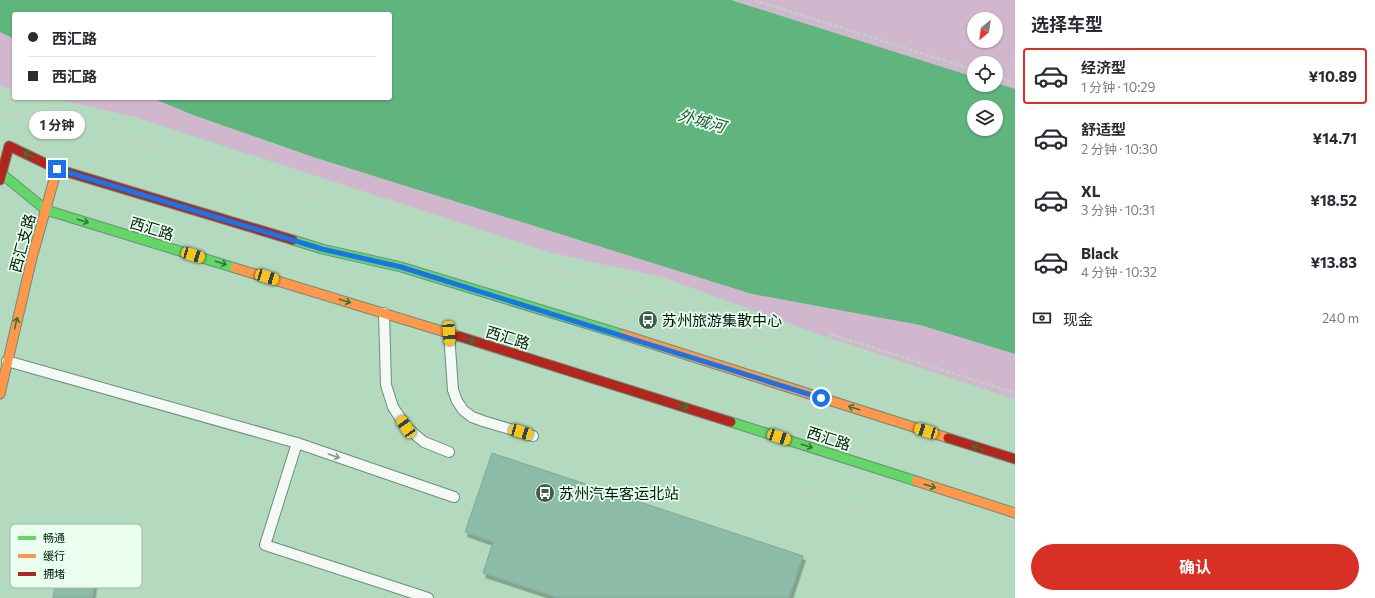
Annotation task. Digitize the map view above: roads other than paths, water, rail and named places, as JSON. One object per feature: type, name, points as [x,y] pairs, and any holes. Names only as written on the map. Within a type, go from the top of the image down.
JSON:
[{"type":"main road","name":"西汇路","points":[[1015,459],[401,267],[322,249],[57,169],[9,146],[1,177],[46,210],[449,333],[1015,513]]},
{"type":"main road","name":"西汇支路","points":[[0,394],[32,258],[57,169]]},
{"type":"lane","points":[[384,314],[386,384],[393,407],[406,427],[424,442],[449,452]]},
{"type":"lane","points":[[449,333],[453,390],[457,401],[463,410],[482,420],[533,436]]},
{"type":"lane","points":[[7,360],[297,443],[454,497]]},
{"type":"lane","points":[[297,443],[265,545],[428,598]]},
{"type":"water","name":"外城河","points":[[0,0],[731,0],[967,75],[967,92],[1003,92],[1003,85],[1015,89],[1015,354],[920,325],[752,294],[313,157],[193,115],[157,100],[392,100],[392,12],[12,12],[12,38],[0,32]]},
{"type":"place","name":"苏州旅游集散中心","points":[[648,320]]},
{"type":"place","name":"苏州汽车客运北站","points":[[545,493]]}]
